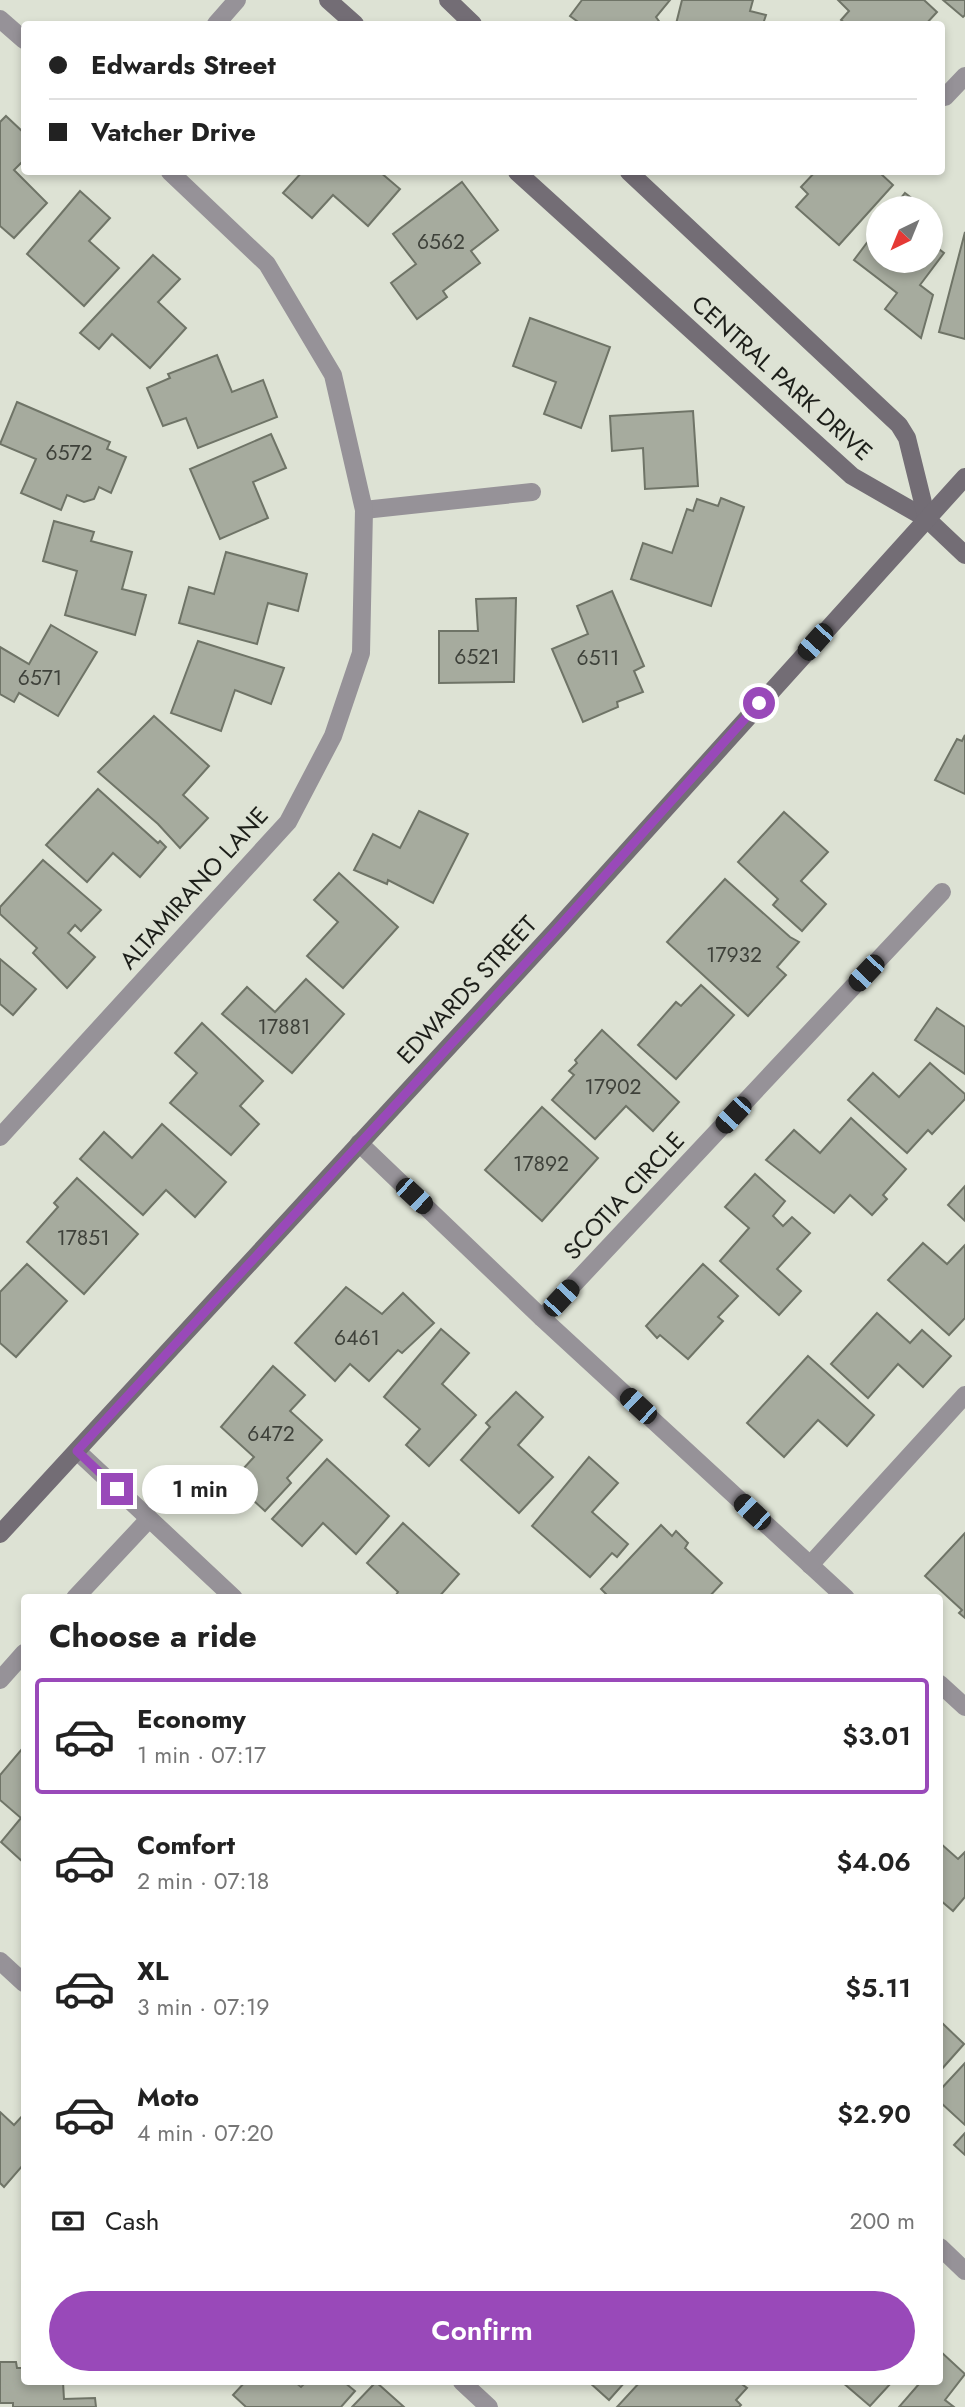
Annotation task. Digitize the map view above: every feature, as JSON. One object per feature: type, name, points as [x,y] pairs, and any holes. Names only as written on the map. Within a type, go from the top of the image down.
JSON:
[{"type":"main road","points":[[328,0],[352,21]]},
{"type":"main road","points":[[448,0],[470,21]]},
{"type":"main road","name":"CENTRAL PARK DRIVE","points":[[520,175],[852,476],[927,519]]},
{"type":"main road","name":"CENTRAL PARK DRIVE","points":[[632,175],[899,425],[907,438],[927,519]]},
{"type":"main road","name":"EDWARDS STREET","points":[[0,1534],[557,929],[965,477]]},
{"type":"main road","points":[[927,519],[965,555]]},
{"type":"street","points":[[219,21],[237,0]]},
{"type":"street","points":[[0,19],[21,37]]},
{"type":"street","points":[[945,97],[965,76]]},
{"type":"street","name":"ALTAMIRANO LANE","points":[[0,1137],[288,822],[333,736],[361,653],[364,510],[332,375],[267,264],[173,175]]},
{"type":"street","points":[[364,510],[532,492]]},
{"type":"street","name":"SCOTIA CIRCLE","points":[[542,1318],[942,892]]},
{"type":"street","points":[[359,1143],[542,1318],[842,1594]]},
{"type":"street","points":[[810,1565],[965,1395]]},
{"type":"street","points":[[77,1451],[230,1594]]},
{"type":"street","points":[[79,1594],[149,1519]]},
{"type":"street","points":[[0,1680],[21,1656]]},
{"type":"street","points":[[943,1687],[965,1707]]},
{"type":"street","points":[[0,1961],[21,1980]]},
{"type":"street","points":[[943,2250],[965,2270]]},
{"type":"street","points":[[465,2385],[489,2407]]},
{"type":"building","points":[[582,0],[670,0],[656,17],[659,21],[577,21],[570,16]]},
{"type":"building","points":[[682,0],[753,0],[750,11],[766,15],[764,21],[677,21]]},
{"type":"building","points":[[838,0],[924,0],[937,12],[929,21],[842,21],[849,11]]},
{"type":"building","points":[[943,0],[965,0],[965,15],[963,17]]},
{"type":"building","points":[[6,116],[21,130],[21,163],[14,170],[47,203],[14,238],[0,226],[0,122]]},
{"type":"building","points":[[299,175],[384,175],[400,189],[368,226],[333,195],[312,218],[283,193]]},
{"type":"building","points":[[812,175],[882,175],[893,185],[883,196],[866,196],[866,215],[839,245],[796,207],[808,194],[801,187]]},
{"type":"building","points":[[462,182],[498,230],[471,251],[480,263],[443,291],[447,297],[417,319],[391,283],[416,264],[393,234]]},
{"type":"building","points":[[80,191],[110,218],[89,241],[119,268],[84,306],[27,254]]},
{"type":"building","points":[[965,232],[965,339],[939,332]]},
{"type":"building","points":[[866,244],[866,269],[854,260]]},
{"type":"building","points":[[153,255],[180,279],[158,302],[186,328],[150,368],[112,334],[99,349],[80,333]]},
{"type":"building","points":[[871,273],[929,273],[920,285],[933,295],[921,338],[885,309],[897,293]]},
{"type":"building","points":[[530,318],[610,347],[581,428],[544,414],[556,382],[513,366]]},
{"type":"building","points":[[217,355],[232,392],[263,380],[277,417],[198,448],[186,418],[163,426],[147,388],[170,378],[168,374]]},
{"type":"building","points":[[17,402],[110,442],[107,449],[126,457],[111,493],[99,487],[94,499],[84,502],[67,495],[61,510],[21,493],[36,459],[0,444]]},
{"type":"building","points":[[693,411],[698,486],[645,489],[643,448],[612,451],[610,416]]},
{"type":"building","points":[[271,434],[286,468],[253,482],[268,518],[220,539],[190,469]]},
{"type":"building","points":[[721,498],[744,507],[711,606],[631,579],[643,543],[672,553],[687,509],[693,511],[697,499],[718,506]]},
{"type":"building","points":[[54,521],[94,532],[91,541],[132,552],[122,589],[146,595],[135,635],[65,615],[77,571],[43,561]]},
{"type":"building","points":[[226,552],[307,574],[298,611],[268,603],[257,644],[179,623],[189,587],[214,594]]},
{"type":"building","points":[[612,591],[644,666],[634,671],[643,692],[617,702],[618,707],[583,722],[552,649],[588,634],[577,606]]},
{"type":"building","points":[[516,598],[514,682],[439,683],[439,631],[478,631],[476,599]]},
{"type":"building","points":[[51,625],[97,652],[58,716],[19,693],[14,702],[0,694],[0,647],[29,664]]},
{"type":"building","points":[[198,641],[284,668],[271,704],[235,690],[221,731],[171,713]]},
{"type":"building","points":[[154,716],[209,766],[183,795],[208,818],[180,848],[158,824],[98,772]]},
{"type":"building","points":[[965,735],[965,794],[935,780],[957,739],[962,741]]},
{"type":"building","points":[[98,789],[158,843],[160,841],[166,847],[140,877],[113,853],[87,882],[46,845]]},
{"type":"building","points":[[419,811],[468,834],[433,903],[388,880],[387,884],[354,870],[373,834],[400,848]]},
{"type":"building","points":[[784,812],[828,852],[801,881],[826,904],[802,931],[773,905],[778,899],[738,862]]},
{"type":"building","points":[[43,860],[101,910],[81,931],[75,925],[68,933],[95,957],[67,988],[33,953],[37,948],[0,914],[0,907]]},
{"type":"building","points":[[339,873],[398,927],[343,988],[307,956],[338,922],[314,900]]},
{"type":"building","points":[[725,879],[799,942],[777,967],[786,975],[748,1016],[667,942]]},
{"type":"building","points":[[0,959],[36,989],[13,1015],[0,1004]]},
{"type":"building","points":[[306,979],[344,1014],[292,1073],[222,1014],[247,987],[275,1012]]},
{"type":"building","points":[[701,985],[734,1015],[676,1079],[638,1045],[676,1002],[681,1006]]},
{"type":"building","points":[[937,1008],[965,1027],[965,1074],[915,1040]]},
{"type":"building","points":[[202,1023],[263,1081],[240,1106],[259,1124],[231,1155],[170,1103],[197,1073],[175,1053]]},
{"type":"building","points":[[602,1030],[679,1102],[653,1131],[626,1106],[595,1139],[552,1100],[574,1075],[569,1071],[577,1063],[575,1060]]},
{"type":"building","points":[[930,1063],[965,1094],[965,1099],[932,1134],[928,1130],[907,1153],[848,1100],[873,1073],[899,1097]]},
{"type":"building","points":[[542,1107],[598,1158],[542,1221],[485,1170]]},
{"type":"building","points":[[851,1118],[906,1169],[883,1195],[887,1199],[872,1215],[850,1195],[834,1213],[766,1160],[794,1130],[820,1153]]},
{"type":"building","points":[[162,1124],[226,1182],[195,1217],[166,1190],[143,1215],[80,1159],[104,1132],[132,1158]]},
{"type":"building","points":[[755,1174],[785,1201],[773,1216],[783,1226],[792,1217],[810,1233],[777,1269],[801,1291],[779,1315],[720,1261],[749,1228],[725,1207]]},
{"type":"building","points":[[77,1178],[138,1234],[84,1294],[27,1242],[58,1207],[54,1203]]},
{"type":"building","points":[[965,1186],[965,1221],[948,1205]]},
{"type":"building","points":[[923,1243],[947,1264],[965,1245],[965,1318],[949,1335],[888,1280]]},
{"type":"building","points":[[27,1264],[67,1301],[16,1357],[0,1343],[0,1292]]},
{"type":"building","points":[[703,1264],[738,1296],[718,1317],[723,1321],[688,1359],[660,1335],[657,1338],[646,1326]]},
{"type":"building","points":[[346,1287],[382,1314],[403,1293],[434,1323],[402,1353],[398,1350],[369,1381],[350,1364],[335,1381],[295,1343]]},
{"type":"building","points":[[877,1313],[910,1343],[922,1330],[951,1356],[923,1387],[898,1364],[868,1398],[831,1364]]},
{"type":"building","points":[[441,1329],[469,1353],[442,1384],[476,1415],[429,1466],[406,1445],[420,1429],[384,1397]]},
{"type":"building","points":[[808,1356],[874,1415],[847,1446],[818,1420],[784,1457],[747,1423]]},
{"type":"building","points":[[273,1366],[305,1395],[290,1411],[322,1440],[287,1478],[291,1483],[265,1511],[232,1481],[254,1457],[221,1427]]},
{"type":"building","points":[[516,1392],[543,1417],[518,1445],[553,1477],[519,1513],[461,1460],[490,1427],[486,1423]]},
{"type":"building","points":[[589,1457],[618,1483],[592,1512],[628,1544],[617,1557],[612,1553],[590,1577],[532,1526]]},
{"type":"building","points":[[327,1459],[389,1516],[356,1554],[323,1523],[302,1546],[272,1519]]},
{"type":"building","points":[[403,1523],[459,1574],[442,1594],[397,1594],[398,1592],[367,1563]]},
{"type":"building","points":[[661,1525],[672,1536],[676,1531],[688,1543],[685,1548],[722,1583],[712,1594],[606,1594],[601,1589]]},
{"type":"building","points":[[965,1533],[965,1618],[959,1613],[962,1610],[925,1576]]},
{"type":"building","points":[[21,1750],[21,1818],[0,1800],[0,1775]]},
{"type":"building","points":[[21,1818],[21,1860],[1,1842]]},
{"type":"building","points":[[943,1846],[958,1859],[965,1852],[965,1897],[953,1911],[943,1903]]},
{"type":"building","points":[[943,2024],[964,2044],[943,2068]]},
{"type":"building","points":[[965,2063],[965,2125],[943,2105],[943,2087]]},
{"type":"building","points":[[0,2112],[14,2125],[21,2117],[21,2167],[4,2187],[0,2183]]},
{"type":"building","points":[[965,2133],[965,2155],[954,2145]]},
{"type":"building","points":[[943,2354],[965,2374],[945,2400],[954,2407],[899,2407],[918,2385],[943,2385]]},
{"type":"building","points":[[0,2362],[16,2362],[17,2368],[21,2368],[21,2385],[63,2385],[64,2399],[95,2398],[96,2407],[13,2407],[13,2403],[0,2403]]},
{"type":"building","points":[[242,2385],[348,2385],[355,2391],[341,2407],[246,2407],[233,2395]]},
{"type":"building","points":[[373,2385],[379,2385],[404,2407],[352,2407]]},
{"type":"building","points":[[592,2385],[622,2385],[609,2400]]},
{"type":"building","points":[[637,2385],[743,2385],[747,2388],[736,2400],[741,2405],[739,2407],[617,2407]]},
{"type":"building","points":[[846,2385],[889,2385],[870,2406]]},
{"type":"route","points":[[117,1489],[77,1451],[557,929],[759,703]]}]
